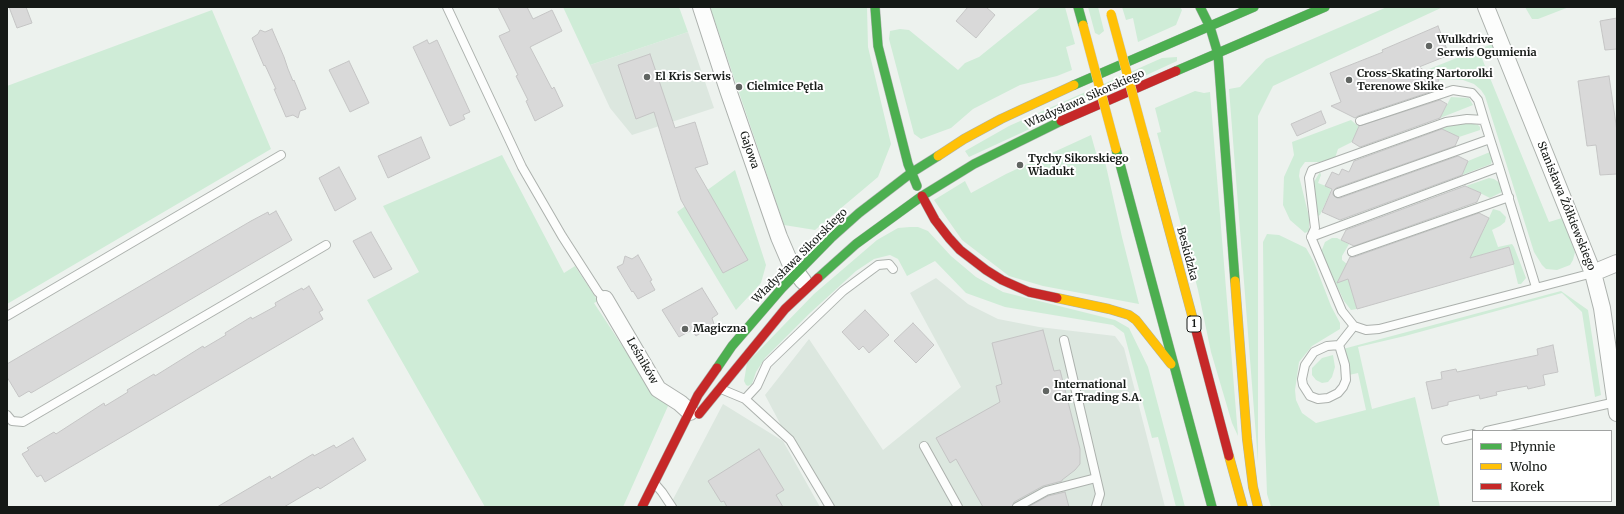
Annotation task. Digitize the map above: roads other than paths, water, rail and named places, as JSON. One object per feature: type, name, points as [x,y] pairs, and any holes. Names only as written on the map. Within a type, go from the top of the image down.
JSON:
[{"type":"main road","points":[[875,7],[878,46],[911,173],[935,220],[949,238],[960,250],[986,270],[1029,292],[1109,309],[1129,315],[1136,320],[1176,371]]},
{"type":"main road","points":[[1078,7],[1212,507]]},
{"type":"main road","points":[[1200,7],[1210,27],[1218,54],[1247,439],[1253,487],[1258,507]]},
{"type":"main road","name":"Władysława Sikorskiego","points":[[680,433],[706,382],[732,346],[782,288],[845,225],[911,173],[964,139],[1001,119],[1061,91],[1254,7]]},
{"type":"main road","name":"Władysława Sikorskiego","points":[[680,433],[708,404],[785,309],[856,244],[922,196],[974,164],[1047,128],[1325,7]]},
{"type":"main road","name":"Beskidzka","points":[[1110,11],[1243,507]]},
{"type":"main road","points":[[642,507],[680,433]]},
{"type":"main road","points":[[1200,500],[1203,477]]},
{"type":"street","name":"Gajowa","points":[[701,7],[772,218],[796,273],[808,287]]},
{"type":"street","name":"Stanisława Żółkiewskiego","points":[[1486,7],[1593,273],[1602,308],[1616,408]]},
{"type":"street","points":[[1593,273],[1617,263]]},
{"type":"street","name":"Leśników","points":[[605,299],[658,389],[680,403],[690,412]]},
{"type":"lane","points":[[447,7],[522,167],[562,236],[598,292],[605,299]]},
{"type":"lane","points":[[1360,121],[1453,90],[1472,93],[1478,100],[1536,287]]},
{"type":"lane","points":[[1484,120],[1467,119],[1446,122],[1312,170],[1309,178],[1315,228],[1311,238],[1342,311],[1354,326],[1366,330],[1379,329],[1593,273]]},
{"type":"lane","points":[[1338,193],[1490,140]]},
{"type":"lane","points":[[7,316],[281,155]]},
{"type":"lane","points":[[1311,238],[1499,168]]},
{"type":"lane","points":[[1352,252],[1509,197]]},
{"type":"lane","points":[[7,415],[12,421],[23,422],[326,245]]},
{"type":"lane","points":[[745,399],[757,386],[766,364],[843,291],[878,265],[888,264],[893,269]]},
{"type":"lane","points":[[1339,345],[1345,365],[1346,380],[1343,387],[1338,393],[1328,398],[1318,399],[1310,396],[1303,385],[1302,379],[1305,365],[1314,352],[1327,346],[1339,345],[1354,326]]},
{"type":"lane","points":[[1064,340],[1104,507]]},
{"type":"lane","points":[[706,382],[745,399],[790,440],[830,507]]},
{"type":"lane","points":[[1493,430],[1616,408]]},
{"type":"lane","points":[[1446,440],[1472,434]]},
{"type":"lane","points":[[924,446],[958,507]]},
{"type":"lane","points":[[1017,507],[1046,491],[1096,478]]},
{"type":"lane","points":[[653,483],[662,492],[672,507]]},
{"type":"lane","points":[[1096,507],[1100,494]]},
{"type":"place","name":"Wulkdrive Serwis Ogumienia","points":[[1429,46]]},
{"type":"place","name":"El Kris Serwis","points":[[647,77]]},
{"type":"place","name":"Cross-Skating Nartorolki Terenowe Skike","points":[[1349,80]]},
{"type":"place","name":"Cielmice Pętla","points":[[739,87]]},
{"type":"place","name":"Tychy Sikorskiego Wiadukt","points":[[1020,165]]},
{"type":"place","name":"Magiczna","points":[[685,329]]},
{"type":"place","name":"International Car Trading S.A.","points":[[1046,391]]}]
